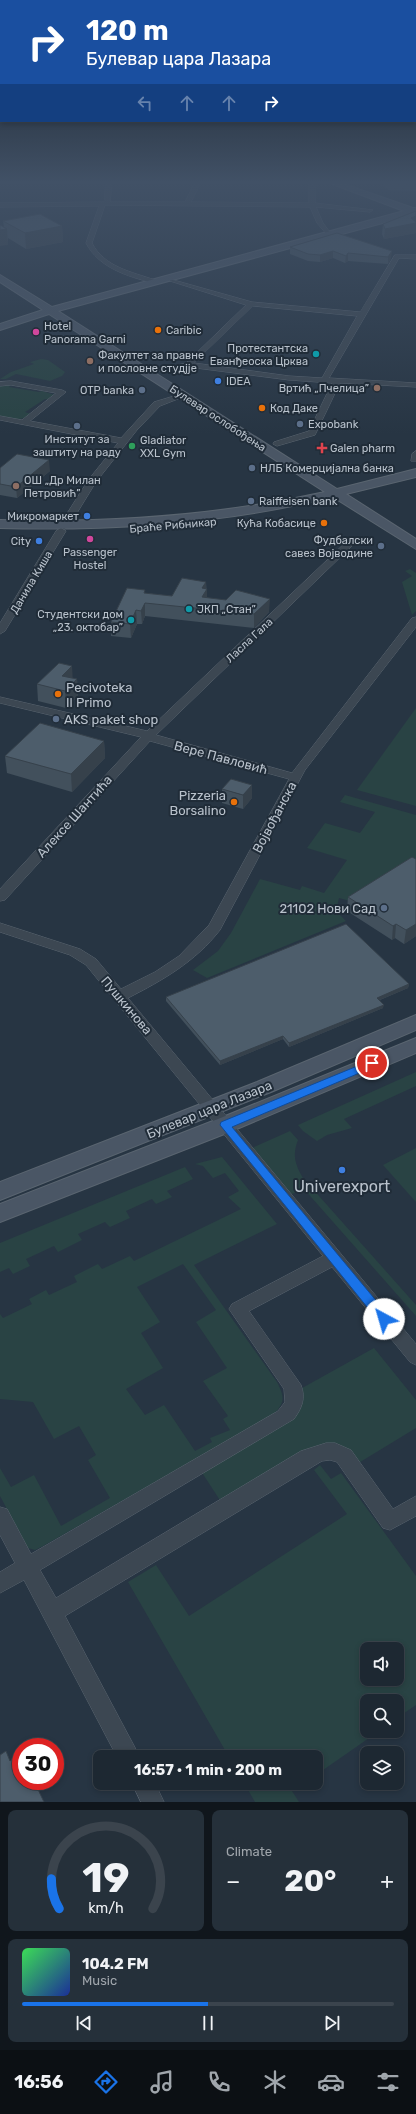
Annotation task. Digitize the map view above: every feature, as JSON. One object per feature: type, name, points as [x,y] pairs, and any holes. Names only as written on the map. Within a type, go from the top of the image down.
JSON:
[{"type":"main road","points":[[0,332],[59,311],[153,281],[211,266]]},
{"type":"main road","points":[[0,327],[220,266]]},
{"type":"main road","name":"Булевар ослобођења","points":[[0,268],[59,311],[184,396],[346,494],[416,532]]},
{"type":"main road","name":"Булевар ослобођења","points":[[0,278],[161,370],[277,444],[416,545]]},
{"type":"main road","points":[[346,494],[416,473]]},
{"type":"main road","points":[[346,494],[416,481]]},
{"type":"main road","name":"Браће Рибникар","points":[[0,530],[126,529],[217,521],[269,514],[346,494]]},
{"type":"main road","name":"Браће Рибникар","points":[[0,524],[62,529]]},
{"type":"main road","name":"Булевар цара Лазара","points":[[0,1191],[211,1108],[416,1022]]},
{"type":"main road","name":"Булевар цара Лазара","points":[[0,1213],[225,1125],[416,1045]]},
{"type":"street","points":[[115,266],[153,281]]},
{"type":"street","points":[[324,380],[391,266]]},
{"type":"street","points":[[172,280],[251,304],[362,314]]},
{"type":"street","points":[[188,365],[251,304]]},
{"type":"street","points":[[161,370],[188,365],[258,375],[416,385]]},
{"type":"street","points":[[277,444],[312,433],[337,381]]},
{"type":"street","points":[[0,384],[12,383],[62,392],[24,422]]},
{"type":"street","name":"Данила Киша","points":[[0,631],[92,480],[122,440],[157,404],[184,396]]},
{"type":"street","points":[[0,418],[122,440]]},
{"type":"street","name":"Ласла Гала","points":[[148,736],[322,572],[349,544]]},
{"type":"street","name":"Војвођанска","points":[[120,996],[185,960],[205,942],[215,927],[295,777],[367,681],[416,620]]},
{"type":"street","name":"Вере Павловић","points":[[0,700],[137,731],[148,736],[295,777]]},
{"type":"street","name":"Алексе Шантића","points":[[0,897],[148,736]]},
{"type":"street","name":"Пушкинова","points":[[0,927],[81,954],[91,962],[416,1357]]},
{"type":"street","points":[[0,1583],[284,1417],[295,1402],[295,1392],[292,1385],[238,1309],[334,1258]]},
{"type":"street","points":[[52,1612],[308,1457],[320,1452],[337,1452],[344,1456],[390,1521],[416,1505]]},
{"type":"street","points":[[0,1516],[125,1750]]},
{"type":"street","points":[[147,1790],[153,1802]]},
{"type":"green space","points":[[41,359],[48,360],[65,372],[62,376],[50,381],[16,374],[6,379],[0,379],[11,372],[34,364],[30,362]]},
{"type":"green space","points":[[11,384],[9,387],[39,392],[42,391],[55,395],[50,400],[45,399],[25,412],[31,414],[27,417],[12,419],[0,416],[0,386]]},
{"type":"green space","points":[[410,569],[416,573],[416,611],[412,615],[402,582],[412,576],[405,571]]},
{"type":"green space","points":[[416,708],[416,806],[357,790]]},
{"type":"green space","points":[[345,795],[416,815],[416,858],[350,901],[339,898],[336,911],[346,921],[207,978],[193,970],[218,951],[231,933],[260,879],[300,890],[302,886],[324,893],[347,860],[307,848],[325,823],[360,833],[375,812],[340,802]]},
{"type":"green space","points":[[416,1072],[416,1086],[344,1119],[352,1128],[327,1135],[317,1141],[303,1131],[298,1125]]},
{"type":"green space","points":[[290,1131],[298,1140],[295,1150],[295,1159],[303,1178],[416,1305],[416,1316],[304,1189],[287,1196],[252,1148]]},
{"type":"green space","points":[[416,1148],[416,1202],[383,1165]]},
{"type":"green space","points":[[222,1157],[277,1224],[194,1265],[277,1382],[282,1396],[282,1403],[273,1415],[43,1546],[35,1550],[28,1548],[0,1496],[0,1468],[11,1487],[34,1475],[61,1526],[110,1498],[88,1460],[96,1455],[79,1426],[54,1439],[33,1402],[0,1399],[0,1314],[3,1318],[32,1304],[29,1299],[46,1290],[49,1295],[77,1282],[74,1276],[98,1264],[102,1269],[130,1256],[134,1261],[241,1209],[228,1197],[239,1191],[225,1173],[213,1178],[203,1166],[195,1164]],"holes":[[[183,1264],[216,1310],[196,1322],[227,1368],[203,1381],[228,1416],[223,1419],[230,1430],[210,1438],[212,1442],[195,1451],[164,1405],[145,1415],[126,1389],[163,1368],[141,1333],[160,1322],[137,1287]]]},
{"type":"green space","points":[[185,1167],[193,1179],[167,1191],[172,1197],[156,1204],[152,1199],[126,1211],[130,1218],[110,1227],[105,1222],[78,1234],[82,1240],[58,1252],[54,1246],[26,1259],[30,1266],[13,1274],[9,1268],[0,1272],[0,1243]]},
{"type":"green space","points":[[374,1348],[416,1400],[416,1428],[352,1467],[337,1452],[225,1508],[199,1468],[284,1417],[295,1392]]},
{"type":"green space","points":[[320,1465],[331,1479],[341,1473],[416,1576],[416,1705],[404,1713],[404,1694],[360,1694],[360,1738],[369,1738],[323,1770],[323,1750],[225,1750],[128,1582],[156,1565],[189,1616],[347,1514],[314,1470]]},
{"type":"green space","points":[[248,1790],[294,1790],[292,1791],[299,1802],[255,1802]]},
{"type":"building","points":[[17,454],[49,460],[16,487],[0,484],[0,468]]},
{"type":"building","points":[[182,578],[206,582],[202,588],[207,589],[202,597],[226,600],[236,590],[270,599],[254,614],[145,603],[141,611],[136,610],[130,624],[111,622],[127,588],[145,590],[144,593],[172,596]]},
{"type":"building","points":[[59,663],[72,666],[62,676],[77,679],[65,691],[37,684]]},
{"type":"building","points":[[40,723],[104,741],[71,774],[5,756]]},
{"type":"building","points":[[231,779],[252,785],[243,795],[222,789]]},
{"type":"building","name":"21102 Нови Сад","points":[[412,857],[416,859],[416,924],[406,930],[396,924],[393,926],[348,897]]},
{"type":"building","points":[[346,924],[409,984],[377,998],[384,1005],[289,1043],[283,1036],[220,1061],[166,997]]},
{"type":"building","points":[[6,1751],[10,1761],[12,1760],[12,1790],[38,1790],[44,1802],[0,1802],[0,1755]]},
{"type":"place","name":"Caribic","points":[[158,330]]},
{"type":"place","name":"Hotel Panorama Garni","points":[[36,332]]},
{"type":"place","name":"Протестантска Еванђеоска Црква","points":[[316,354]]},
{"type":"place","name":"Факултет за правне и пословне студјје","points":[[90,361]]},
{"type":"place","name":"IDEA","points":[[218,381]]},
{"type":"place","name":"Вртић „Пчелица”","points":[[377,388]]},
{"type":"place","name":"OTP banka","points":[[142,390]]},
{"type":"place","name":"Код Даке","points":[[262,408]]},
{"type":"place","name":"Expobank","points":[[300,424]]},
{"type":"place","name":"Институт за заштиту на раду","points":[[77,426]]},
{"type":"place","name":"Gladiator XXL Gym","points":[[132,446]]},
{"type":"place","name":"Galen pharm","points":[[322,448]]},
{"type":"place","name":"НЛБ Комерцијална банка","points":[[252,468]]},
{"type":"place","name":"ОШ „Др Милан Петровић”","points":[[16,486]]},
{"type":"place","name":"Raiffeisen bank","points":[[251,501]]},
{"type":"place","name":"Микромаркет","points":[[87,516]]},
{"type":"place","name":"Кућа Кобасице","points":[[324,523]]},
{"type":"place","name":"Passenger Hostel","points":[[90,539]]},
{"type":"place","name":"City","points":[[39,541]]},
{"type":"place","name":"Фудбалски савез Војводине","points":[[381,546]]},
{"type":"place","name":"ЈКП „Стан”","points":[[189,609]]},
{"type":"place","name":"Студентски дом „23. октобар”","points":[[131,620]]},
{"type":"place","name":"Pecivoteka Il Primo","points":[[58,694]]},
{"type":"place","name":"AKS paket shop","points":[[56,719]]},
{"type":"place","name":"Pizzeria Borsalino","points":[[234,802]]},
{"type":"place","name":"21102 Нови Сад","points":[[384,908]]},
{"type":"place","name":"Univerexport","points":[[342,1170]]},
{"type":"route","points":[[372,1063],[225,1125],[384,1319]]}]
